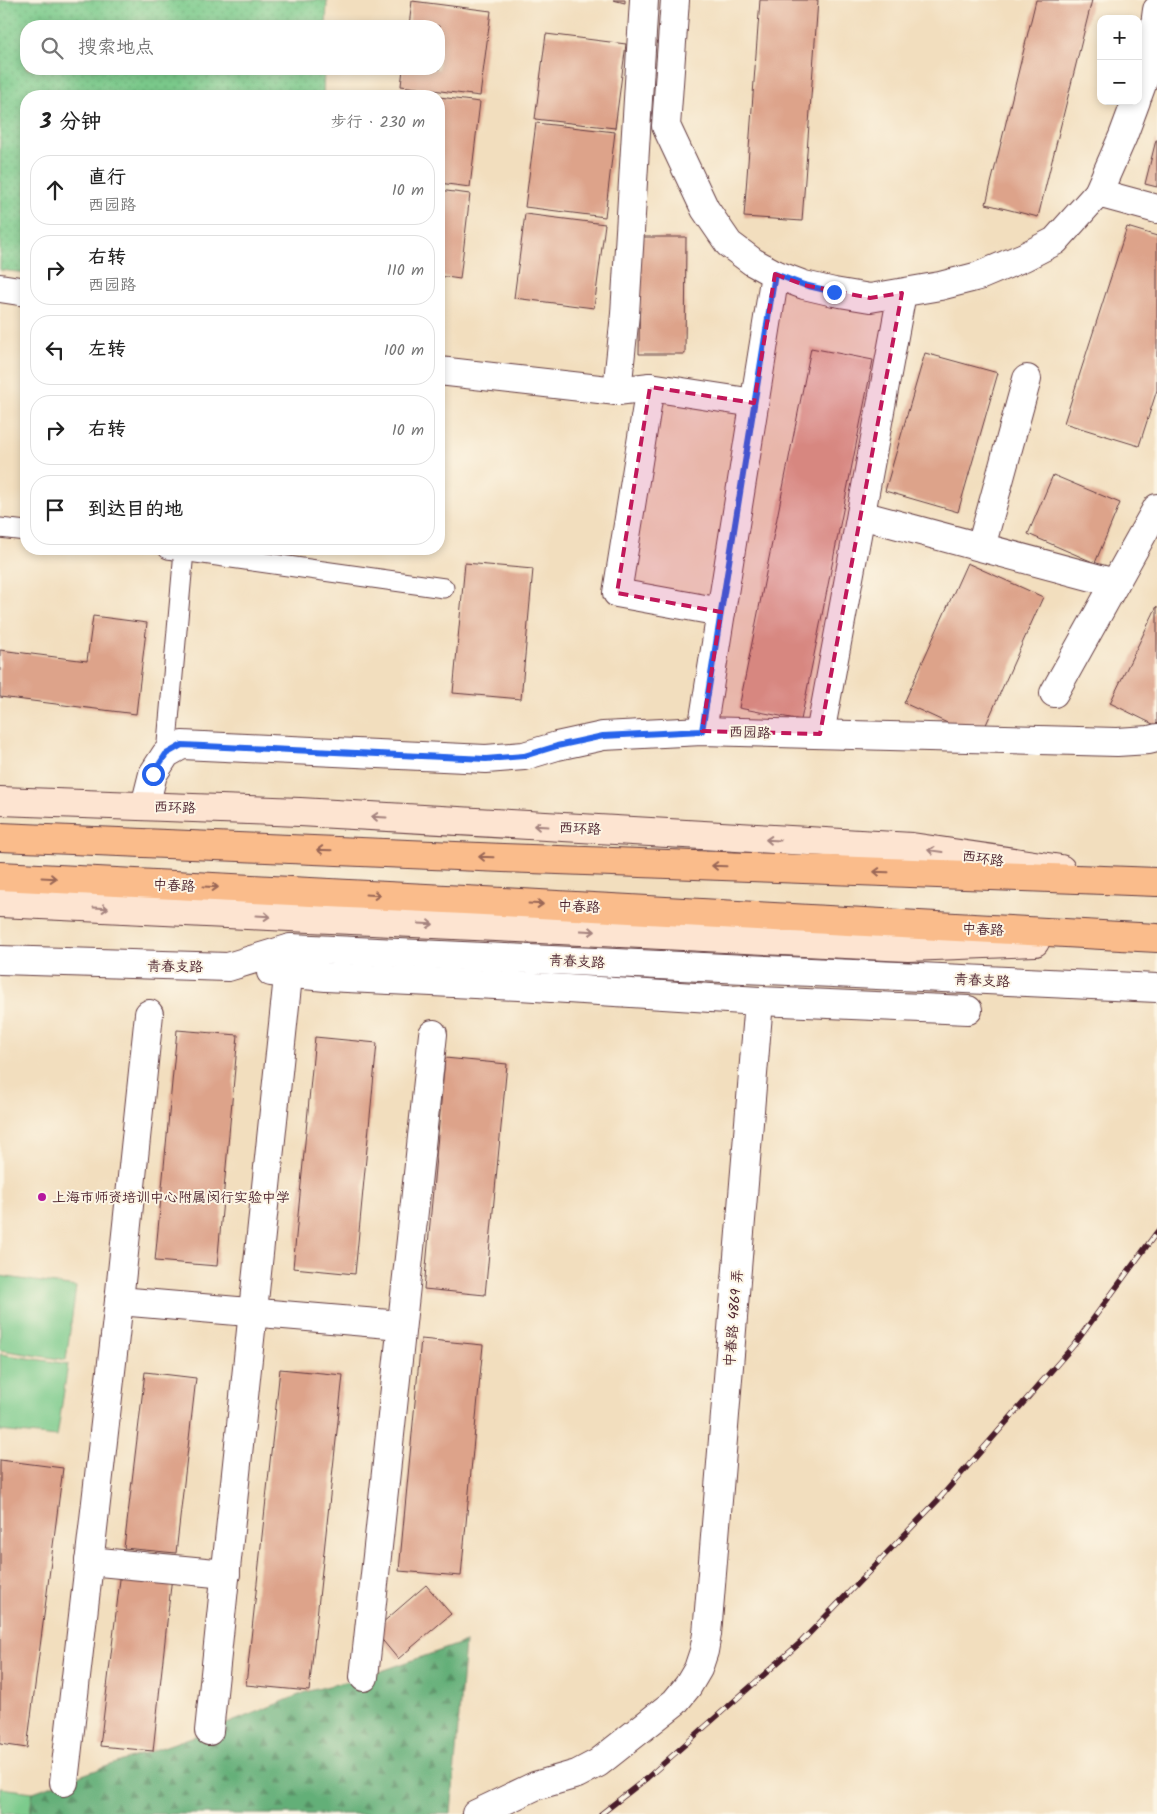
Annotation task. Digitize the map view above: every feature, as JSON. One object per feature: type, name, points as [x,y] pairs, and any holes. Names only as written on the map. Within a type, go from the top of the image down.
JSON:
[{"type":"main road","name":"西环路","points":[[0,801],[309,813],[912,848],[1157,882]]},
{"type":"main road","points":[[0,837],[1157,882]]},
{"type":"main road","name":"中春路","points":[[0,876],[1147,938]]},
{"type":"main road","points":[[0,903],[908,947],[1147,938]]},
{"type":"street","points":[[617,391],[625,314],[644,0]]},
{"type":"street","points":[[675,0],[666,126],[705,209],[729,244],[775,274],[804,285],[870,298],[902,293],[979,276],[1055,242],[1098,193],[1135,105]]},
{"type":"street","points":[[1142,84],[1150,62],[1157,10]]},
{"type":"street","points":[[1098,193],[1157,208]]},
{"type":"street","points":[[702,731],[775,274]]},
{"type":"street","points":[[0,288],[20,291]]},
{"type":"street","points":[[820,734],[902,293]]},
{"type":"street","points":[[445,372],[617,391],[650,387],[754,403]]},
{"type":"street","points":[[981,547],[1027,380]]},
{"type":"street","points":[[650,387],[617,594],[721,612]]},
{"type":"street","points":[[1054,693],[1157,508]]},
{"type":"street","points":[[861,515],[1115,584]]},
{"type":"street","name":"西园路","points":[[166,754],[182,745],[486,759],[524,756],[557,746],[603,736],[702,731],[1117,742],[1157,738]]},
{"type":"street","points":[[145,806],[153,774],[166,754]]},
{"type":"street","name":"青春支路","points":[[0,960],[228,967],[290,961],[1157,988]]},
{"type":"street","points":[[209,1731],[290,961],[519,986],[759,1001],[968,1010]]},
{"type":"street","name":"中春路 4869 弄","points":[[476,1814],[535,1786],[577,1774],[598,1763],[675,1702],[698,1669],[707,1634],[759,1001]]},
{"type":"street","points":[[64,1782],[119,1300],[149,1014]]},
{"type":"street","points":[[364,1678],[432,1034]]},
{"type":"street","points":[[119,1300],[401,1324]]},
{"type":"street","points":[[88,1561],[226,1574]]},
{"type":"lane","points":[[0,528],[20,530]]},
{"type":"lane","points":[[166,754],[176,555]]},
{"type":"lane","points":[[244,555],[444,588]]},
{"type":"highlighted area","points":[[775,274],[804,285],[870,298],[902,293],[820,734],[702,731],[721,612],[617,593],[650,387],[754,403]]},
{"type":"green space","points":[[0,0],[327,0],[326,20],[20,20],[20,75],[324,75],[323,90],[20,90],[20,272],[0,270]]},
{"type":"green space","points":[[0,1276],[76,1287],[66,1360],[0,1350]]},
{"type":"green space","points":[[0,1354],[68,1364],[57,1437],[0,1431]]},
{"type":"green space","points":[[465,1642],[451,1814],[30,1814],[33,1792],[209,1731],[309,1691],[364,1677]]},
{"type":"green space","points":[[0,1788],[33,1792],[30,1814],[0,1814]]},
{"type":"building","points":[[613,0],[625,0],[625,3]]},
{"type":"building","points":[[760,0],[818,0],[802,221],[744,217]]},
{"type":"building","points":[[1036,0],[1092,0],[1038,217],[986,204]]},
{"type":"building","points":[[412,1],[491,11],[480,96],[445,92],[445,90],[401,86],[402,75],[445,75],[445,20],[410,20]]},
{"type":"building","points":[[546,34],[626,44],[615,128],[535,119]]},
{"type":"building","points":[[445,98],[480,102],[470,187],[445,184]]},
{"type":"building","points":[[536,123],[615,132],[605,217],[525,207]]},
{"type":"building","points":[[1157,140],[1157,187],[1145,184]]},
{"type":"building","points":[[445,191],[470,194],[460,279],[445,277]]},
{"type":"building","points":[[525,214],[605,224],[594,308],[514,298]]},
{"type":"building","points":[[1127,227],[1157,236],[1157,390],[1139,446],[1064,423]]},
{"type":"building","points":[[640,237],[686,237],[685,354],[639,354]]},
{"type":"building","points":[[811,348],[873,360],[801,720],[739,708]]},
{"type":"building","points":[[925,353],[998,373],[958,512],[885,491]]},
{"type":"building","points":[[1053,475],[1120,503],[1095,563],[1028,534]]},
{"type":"building","points":[[465,563],[533,569],[521,699],[453,693]]},
{"type":"building","points":[[967,563],[1043,597],[980,738],[904,703]]},
{"type":"building","points":[[1157,606],[1157,726],[1110,703]]},
{"type":"building","points":[[93,616],[147,623],[136,714],[0,697],[0,650],[87,661]]},
{"type":"building","points":[[177,1030],[238,1035],[217,1266],[155,1261]]},
{"type":"building","points":[[315,1037],[377,1043],[355,1274],[293,1268]]},
{"type":"building","points":[[445,1058],[507,1064],[485,1295],[424,1289]]},
{"type":"building","points":[[421,1339],[483,1345],[461,1576],[399,1571]]},
{"type":"building","points":[[280,1369],[343,1375],[309,1691],[246,1685]]},
{"type":"building","points":[[145,1372],[196,1378],[176,1553],[124,1548]]},
{"type":"building","points":[[0,1460],[63,1468],[27,1748],[0,1744]]},
{"type":"building","points":[[121,1571],[172,1576],[153,1751],[100,1746]]},
{"type":"building","points":[[426,1585],[451,1614],[398,1659],[374,1630]]},
{"type":"railway","points":[[601,1814],[647,1778],[801,1642],[939,1499],[1074,1345],[1157,1232]]},
{"type":"place","name":"上海市师资培训中心附属闵行实验中学","points":[[42,1197]]},
{"type":"route","points":[[153,774],[166,754],[182,745],[486,759],[524,756],[557,746],[603,736],[649,732],[702,731],[775,274],[804,285],[834,292]]}]
